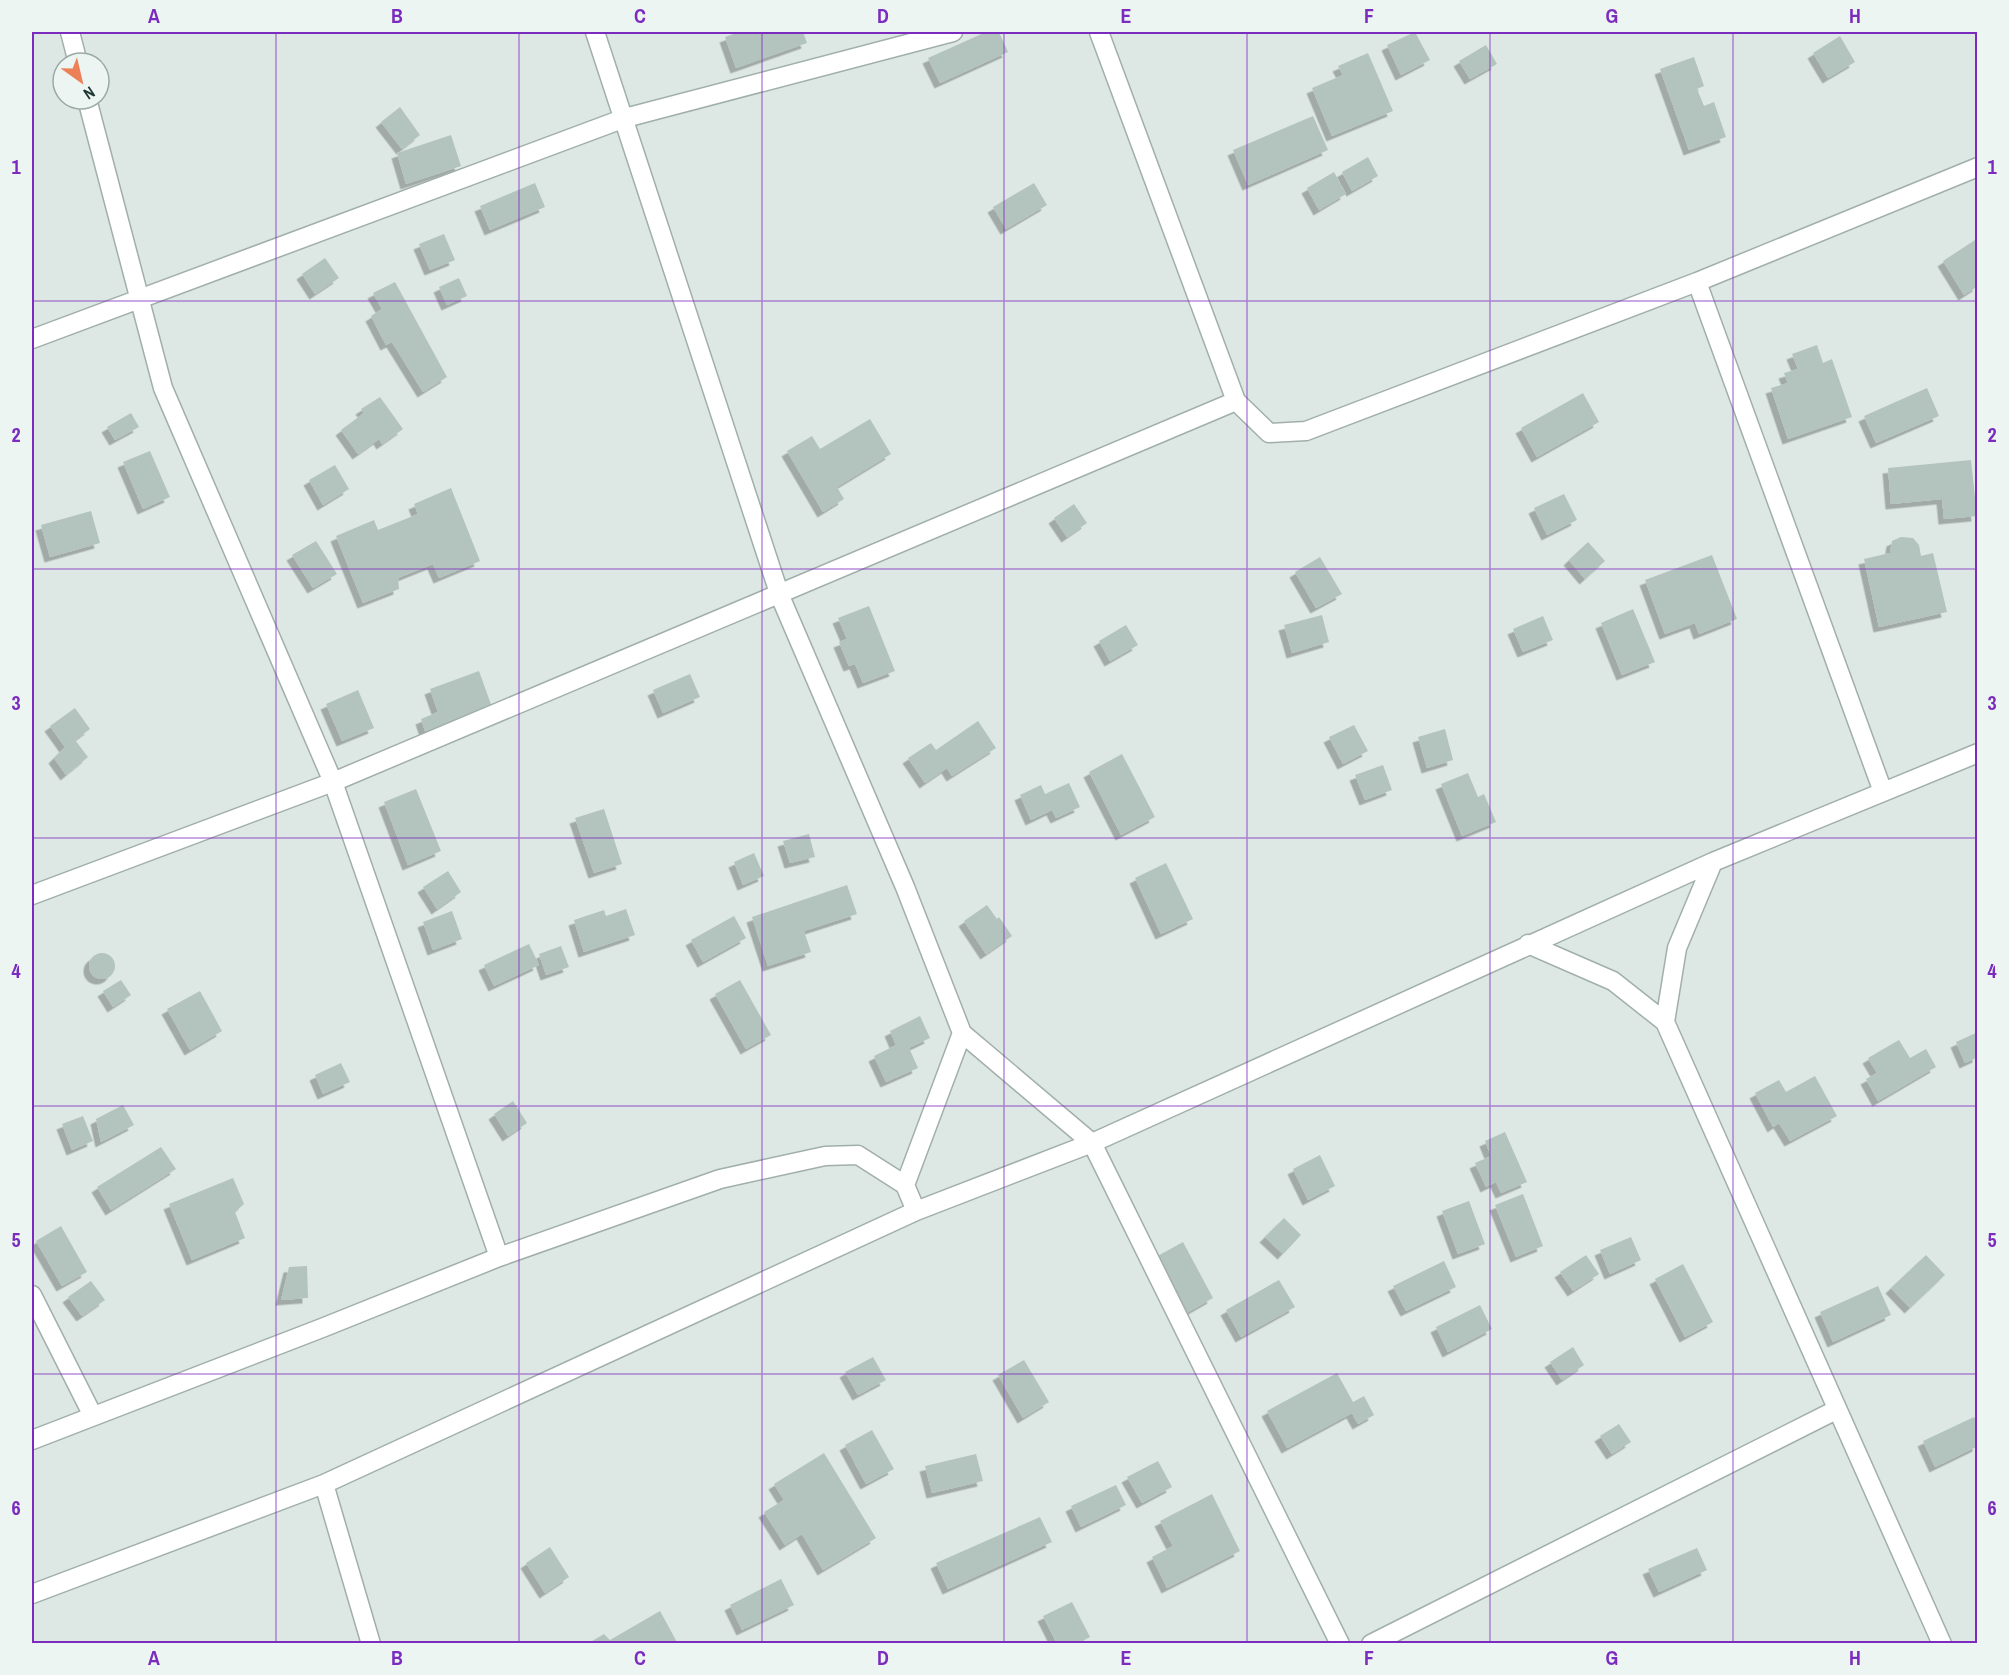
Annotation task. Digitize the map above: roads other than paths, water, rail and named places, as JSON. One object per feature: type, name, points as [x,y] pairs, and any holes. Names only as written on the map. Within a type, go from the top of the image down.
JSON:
[{"type":"street","points":[[70,32],[75,51]]},
{"type":"street","points":[[596,32],[780,596],[905,887],[962,1033],[1092,1143],[1340,1644]]},
{"type":"street","points":[[32,339],[625,118],[952,32]]},
{"type":"street","points":[[1099,32],[1236,401],[1269,433],[1306,431],[1696,282],[1977,167]]},
{"type":"street","points":[[90,111],[163,387],[333,782],[499,1257]]},
{"type":"street","points":[[1696,282],[1883,792]]},
{"type":"street","points":[[32,895],[333,782],[780,596],[1236,401]]},
{"type":"street","points":[[32,1594],[324,1484],[916,1211],[1092,1143],[1713,862],[1977,753]]},
{"type":"street","points":[[1665,1022],[1677,948],[1713,862]]},
{"type":"street","points":[[1528,944],[1613,981],[1665,1022],[1942,1644]]},
{"type":"street","points":[[905,1185],[962,1033]]},
{"type":"street","points":[[32,1440],[499,1257],[720,1179],[825,1156],[858,1155],[905,1185],[916,1211]]},
{"type":"street","points":[[32,1296],[93,1416]]},
{"type":"street","points":[[1371,1644],[1836,1410]]},
{"type":"street","points":[[324,1484],[371,1644]]}]
